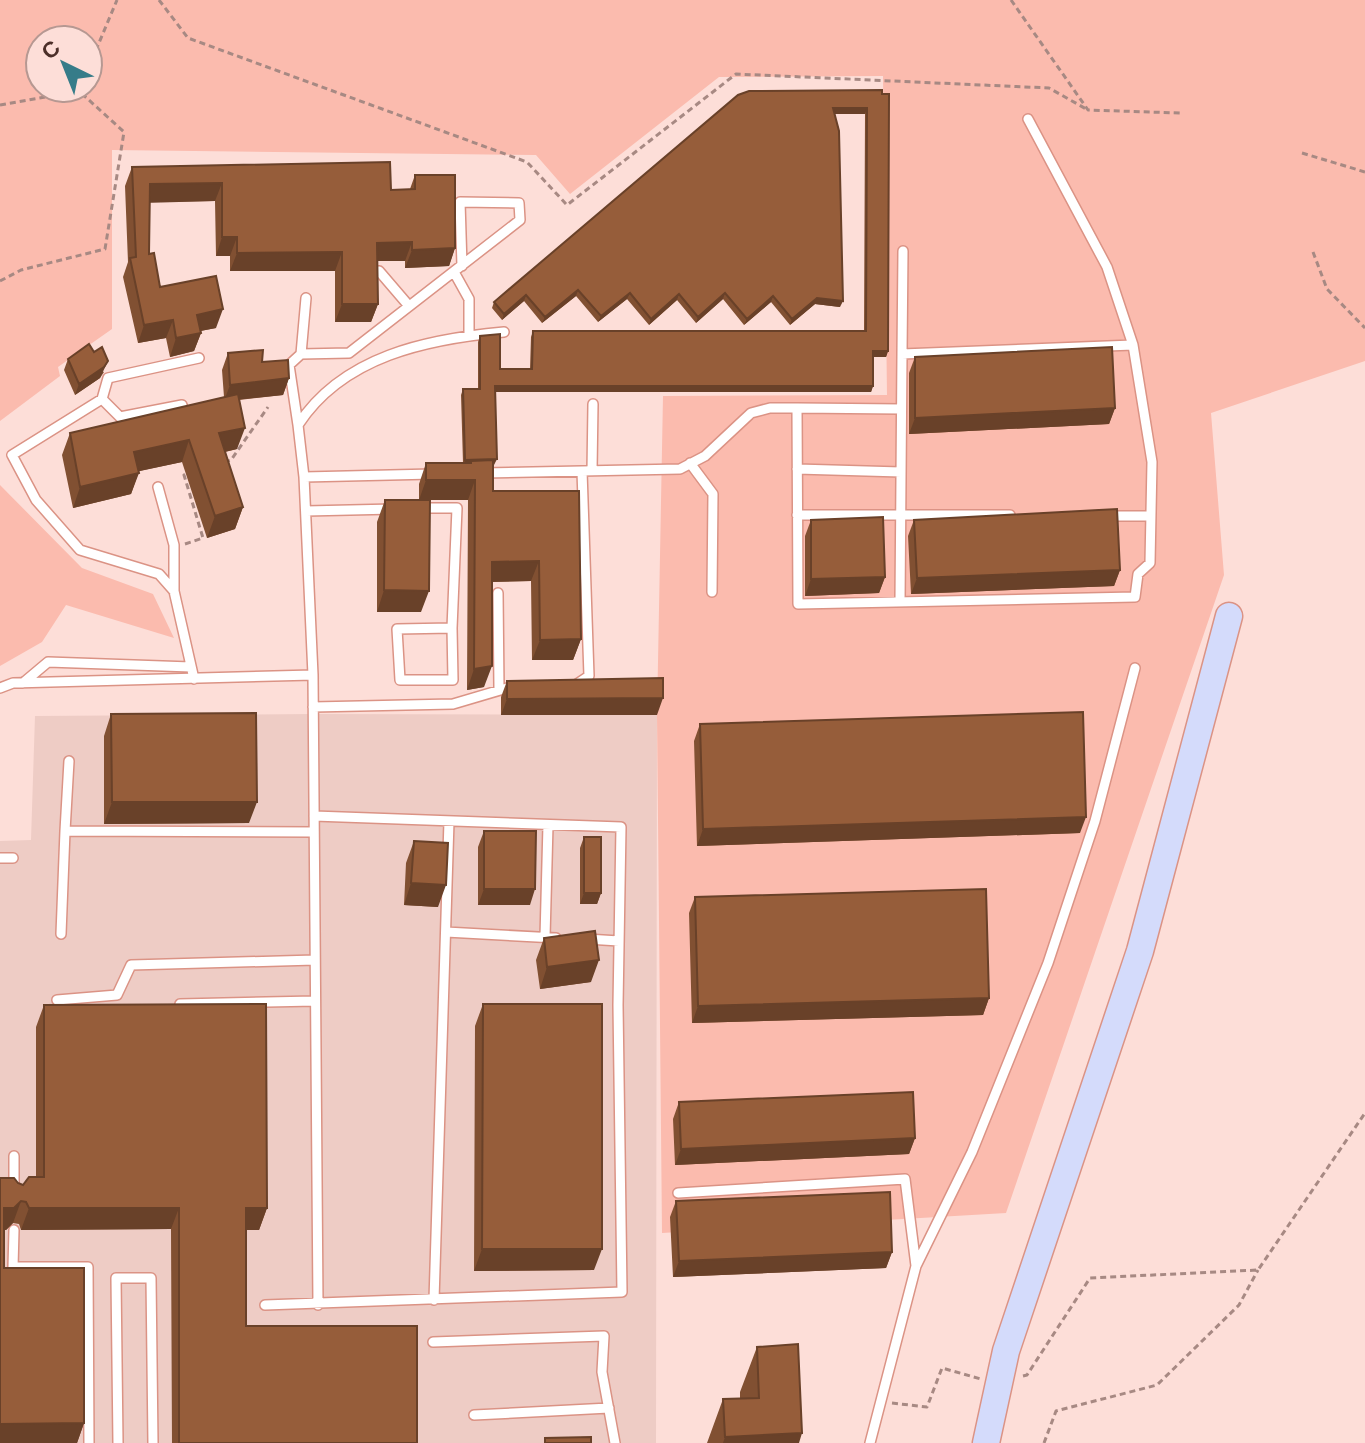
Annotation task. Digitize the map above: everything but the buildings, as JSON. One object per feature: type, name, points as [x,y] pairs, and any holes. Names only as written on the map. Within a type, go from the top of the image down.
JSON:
[{"type":"main road","points":[[986,1443],[1006,1351],[1140,951],[1229,616]]},
{"type":"lane","points":[[797,408],[798,604],[1135,597],[1138,574],[1150,563],[1152,462],[1133,345],[1107,267],[1028,119]]},
{"type":"lane","points":[[318,1305],[313,675],[304,477],[289,365],[301,354],[349,353],[458,269],[520,220],[519,203],[460,202],[458,269],[469,299],[469,336]]},
{"type":"lane","points":[[900,602],[903,251]]},
{"type":"lane","points":[[379,271],[409,306]]},
{"type":"lane","points":[[301,354],[306,298]]},
{"type":"lane","points":[[298,425],[313,402],[361,366],[422,345],[504,332]]},
{"type":"lane","points":[[902,354],[1133,345]]},
{"type":"lane","points":[[174,591],[159,574],[80,550],[36,500],[12,455],[102,399],[108,378],[199,358]]},
{"type":"lane","points":[[102,399],[120,417],[182,405]]},
{"type":"lane","points":[[570,685],[581,683],[589,676],[587,471],[593,404]]},
{"type":"lane","points":[[472,473],[680,469],[705,456],[751,413],[770,408],[901,409]]},
{"type":"lane","points":[[690,463],[713,494],[712,592]]},
{"type":"lane","points":[[797,469],[901,472]]},
{"type":"lane","points":[[304,477],[441,474]]},
{"type":"lane","points":[[158,487],[174,548],[174,591],[194,679]]},
{"type":"lane","points":[[306,511],[457,508],[453,680],[400,680],[397,629],[452,628]]},
{"type":"lane","points":[[797,515],[1025,515]]},
{"type":"lane","points":[[1103,516],[1150,516]]},
{"type":"lane","points":[[498,593],[499,689]]},
{"type":"lane","points":[[23,683],[48,662],[191,667]]},
{"type":"lane","points":[[870,1443],[916,1266],[972,1152],[1048,963],[1095,821],[1135,668]]},
{"type":"lane","points":[[0,688],[23,683],[313,675]]},
{"type":"lane","points":[[589,676],[601,678]]},
{"type":"lane","points":[[313,707],[453,704],[499,689],[529,685]]},
{"type":"lane","points":[[61,934],[69,761]]},
{"type":"lane","points":[[265,1305],[622,1292],[621,827],[314,816]]},
{"type":"lane","points":[[434,1300],[449,821]]},
{"type":"lane","points":[[545,937],[548,825]]},
{"type":"lane","points":[[65,831],[314,832]]},
{"type":"lane","points":[[0,858],[13,858]]},
{"type":"lane","points":[[446,932],[560,938]]},
{"type":"lane","points":[[575,939],[619,941]]},
{"type":"lane","points":[[57,1000],[117,995],[131,965],[315,960]]},
{"type":"lane","points":[[180,1004],[315,1001]]},
{"type":"lane","points":[[14,1156],[14,1199]]},
{"type":"lane","points":[[678,1193],[905,1179],[916,1266]]},
{"type":"lane","points":[[14,1230],[13,1267],[88,1267],[89,1443]]},
{"type":"lane","points":[[118,1443],[116,1278],[151,1278],[153,1443]]},
{"type":"lane","points":[[433,1342],[604,1336],[602,1372],[615,1443]]},
{"type":"lane","points":[[474,1415],[609,1408]]},
{"type":"path","points":[[104,31],[117,0]]},
{"type":"path","points":[[159,0],[188,38],[527,162],[567,205],[736,74],[1049,88],[1088,110],[1180,113]]},
{"type":"path","points":[[1011,0],[1088,110]]},
{"type":"path","points":[[0,105],[24,100]]},
{"type":"path","points":[[0,281],[21,270],[105,249],[124,132],[95,104]]},
{"type":"path","points":[[1302,153],[1365,172]]},
{"type":"path","points":[[1313,252],[1327,289],[1365,328]]},
{"type":"path","points":[[220,464],[231,460],[268,407]]},
{"type":"path","points":[[174,548],[203,538],[184,475],[196,471]]},
{"type":"path","points":[[1044,1443],[1056,1411],[1157,1385],[1239,1305],[1258,1270],[1365,1113]]},
{"type":"path","points":[[1017,1377],[1027,1375],[1090,1278],[1258,1270]]},
{"type":"path","points":[[880,1402],[927,1407],[942,1368],[983,1380]]},
{"type":"shaded area","points":[[0,0],[1365,0],[1365,361],[1211,413],[1224,575],[1006,1213],[662,1233],[657,715],[663,396],[887,395],[883,76],[719,77],[570,194],[536,155],[112,150],[112,329],[58,367],[60,376],[0,421]]},
{"type":"shaded area","points":[[0,485],[82,568],[153,594],[174,638],[66,605],[42,642],[0,666]]},
{"type":"shaded area","points":[[657,715],[656,1443],[0,1443],[0,841],[31,840],[35,716]]}]
